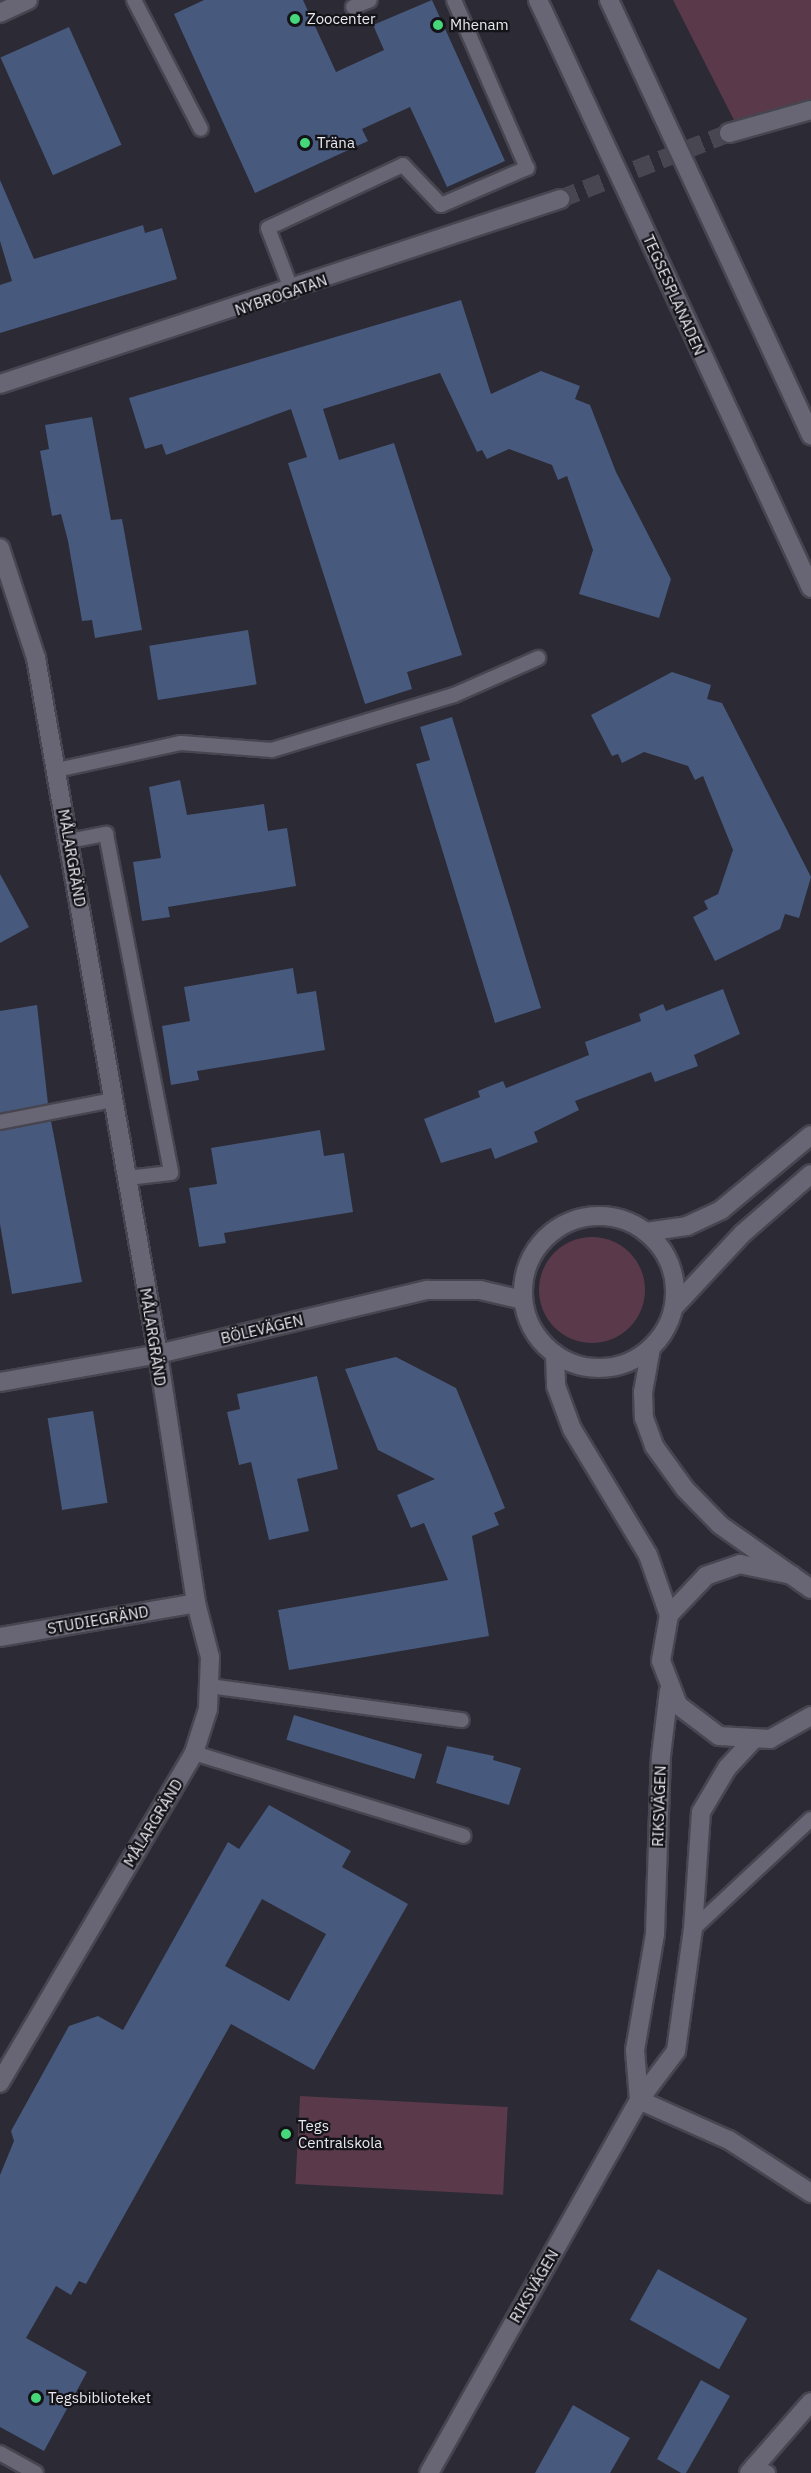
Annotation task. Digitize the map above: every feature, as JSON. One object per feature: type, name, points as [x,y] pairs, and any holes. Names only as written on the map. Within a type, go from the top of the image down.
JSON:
[{"type":"street","points":[[0,13],[28,0]]},
{"type":"street","name":"TEGSESPLANADEN","points":[[538,0],[811,588]]},
{"type":"street","points":[[609,0],[811,435]]},
{"type":"street","points":[[729,133],[811,110]]},
{"type":"street","name":"NYBROGATAN","points":[[0,384],[292,291],[560,199]]},
{"type":"street","name":"MÅLARGRÄND","points":[[0,548],[28,621],[57,770],[158,1354],[196,1603],[210,1657],[208,1709],[194,1753],[0,2083]]},
{"type":"street","points":[[646,1232],[687,1226],[721,1210],[811,1135]]},
{"type":"street","points":[[674,1307],[667,1258],[646,1232],[606,1216],[562,1225],[531,1257],[523,1300],[539,1340],[555,1354],[594,1368],[634,1360],[651,1348],[674,1307],[742,1234],[811,1174]]},
{"type":"street","name":"BÖLEVÄGEN","points":[[0,1382],[158,1354],[427,1290],[480,1290],[523,1300]]},
{"type":"street","name":"RIKSVÄGEN","points":[[651,1348],[643,1400],[654,1446],[685,1490],[720,1525],[811,1589]]},
{"type":"street","points":[[555,1354],[556,1386],[572,1429],[648,1555],[669,1615]]},
{"type":"street","name":"RIKSVÄGEN","points":[[639,2100],[635,2050],[655,1935],[661,1756],[669,1690],[662,1645],[669,1615],[691,1586],[722,1568],[758,1564],[792,1575]]},
{"type":"street","name":"STUDIEGRÄND","points":[[0,1637],[196,1603]]},
{"type":"street","points":[[669,1690],[703,1728],[752,1741],[811,1728]]},
{"type":"street","points":[[787,1733],[811,1716]]},
{"type":"street","name":"RIKSVÄGEN","points":[[429,2473],[639,2100],[676,2051],[693,1929],[701,1812],[727,1768],[752,1741]]},
{"type":"street","points":[[639,2100],[729,2140],[811,2193]]},
{"type":"street","points":[[757,2470],[811,2402]]},
{"type":"lane","points":[[134,0],[201,129]]},
{"type":"lane","points":[[353,7],[370,0]]},
{"type":"lane","points":[[292,291],[268,228],[403,165],[441,205],[528,168],[454,0]]},
{"type":"lane","points":[[57,770],[181,743],[272,750],[454,695],[537,658]]},
{"type":"lane","points":[[69,841],[106,834],[171,1173],[127,1178]]},
{"type":"lane","points":[[0,1122],[113,1100]]},
{"type":"lane","points":[[209,1686],[462,1720]]},
{"type":"lane","points":[[194,1753],[464,1836]]},
{"type":"lane","points":[[693,1929],[811,1820]]},
{"type":"lane","points":[[0,2453],[36,2473]]},
{"type":"shaded area","points":[[673,0],[811,0],[811,110],[739,130]]},
{"type":"shaded area","points":[[592,1237],[612,1241],[630,1252],[641,1270],[645,1290],[641,1310],[630,1328],[612,1339],[592,1343],[572,1339],[554,1328],[543,1310],[539,1290],[543,1270],[554,1252],[572,1241]]},
{"type":"shaded area","points":[[300,2096],[508,2107],[503,2195],[295,2184]]},
{"type":"building","points":[[204,0],[303,0],[336,72],[384,50],[373,25],[432,0],[505,161],[447,187],[410,107],[362,129],[368,141],[255,193],[174,14]]},
{"type":"building","points":[[69,27],[121,145],[53,175],[0,58]]},
{"type":"building","points":[[0,180],[34,259],[143,225],[145,233],[162,228],[177,279],[0,333],[0,285],[12,281],[0,241]]},
{"type":"building","points":[[461,300],[491,394],[541,371],[580,386],[575,399],[590,405],[616,472],[671,579],[659,618],[579,594],[593,550],[567,476],[558,480],[552,465],[509,449],[487,459],[482,450],[477,452],[440,373],[323,409],[339,460],[394,443],[462,655],[407,672],[412,689],[365,704],[288,463],[307,457],[291,409],[166,455],[162,444],[145,449],[129,398]]},
{"type":"building","points":[[92,417],[111,520],[122,519],[142,630],[95,638],[92,620],[82,621],[68,541],[61,514],[52,516],[40,451],[49,449],[45,425]]},
{"type":"building","points":[[248,630],[257,684],[158,700],[149,646]]},
{"type":"building","points":[[672,672],[711,685],[707,699],[722,703],[811,877],[799,918],[785,914],[780,929],[715,961],[693,917],[708,909],[704,901],[718,894],[733,850],[703,776],[695,780],[688,766],[644,752],[622,763],[618,754],[612,756],[591,715]]},
{"type":"building","points":[[452,717],[541,1008],[495,1023],[416,764],[430,760],[420,727]]},
{"type":"building","points":[[180,780],[187,815],[264,804],[268,831],[287,828],[296,886],[168,907],[170,917],[142,921],[133,862],[161,858],[149,787]]},
{"type":"building","points":[[0,874],[29,927],[0,943]]},
{"type":"building","points":[[293,968],[297,994],[316,991],[325,1050],[197,1071],[199,1080],[171,1085],[162,1026],[190,1021],[184,987]]},
{"type":"building","points":[[723,989],[740,1034],[694,1055],[698,1066],[655,1082],[651,1072],[575,1101],[579,1110],[534,1132],[538,1142],[495,1159],[491,1148],[441,1163],[424,1119],[480,1097],[478,1091],[490,1086],[503,1081],[506,1088],[589,1055],[585,1042],[641,1021],[639,1014],[663,1004],[666,1011]]},
{"type":"building","points":[[37,1005],[48,1104],[0,1113],[0,1011]]},
{"type":"building","points":[[51,1121],[82,1282],[12,1294],[0,1224],[0,1131]]},
{"type":"building","points":[[320,1130],[324,1156],[344,1153],[353,1212],[224,1233],[226,1243],[199,1247],[189,1188],[217,1184],[211,1148]]},
{"type":"building","points":[[396,1357],[456,1388],[505,1508],[494,1513],[499,1525],[472,1536],[489,1636],[289,1670],[278,1610],[448,1580],[424,1523],[411,1528],[397,1495],[435,1479],[378,1450],[345,1369]]},
{"type":"building","points":[[317,1376],[338,1469],[297,1479],[309,1531],[269,1540],[251,1462],[239,1465],[227,1412],[240,1409],[237,1394]]},
{"type":"building","points":[[93,1411],[108,1503],[62,1510],[48,1418]]},
{"type":"building","points":[[294,1715],[422,1754],[415,1779],[286,1740]]},
{"type":"building","points":[[447,1746],[494,1756],[493,1760],[521,1768],[509,1805],[436,1783]]},
{"type":"building","points":[[269,1805],[351,1851],[342,1867],[408,1904],[314,2070],[231,2024],[86,2284],[79,2281],[71,2295],[56,2286],[26,2338],[87,2372],[44,2451],[0,2427],[0,2175],[14,2141],[11,2131],[69,2026],[98,2016],[123,2030],[228,1842],[239,1849]],"holes":[[[262,1899],[326,1934],[289,2001],[225,1966]]]},
{"type":"building","points":[[658,2269],[747,2318],[719,2369],[630,2320]]},
{"type":"building","points":[[701,2380],[730,2396],[686,2473],[681,2473],[657,2459]]},
{"type":"building","points":[[573,2405],[630,2438],[610,2473],[535,2473]]},
{"type":"tunnel","points":[[560,199],[729,133]]},
{"type":"place","name":"Zoocenter","points":[[295,19]]},
{"type":"place","name":"Mhenam","points":[[438,25]]},
{"type":"place","name":"Träna","points":[[305,143]]},
{"type":"place","name":"Tegs Centralskola","points":[[286,2134]]},
{"type":"place","name":"Tegsbiblioteket","points":[[36,2398]]}]
